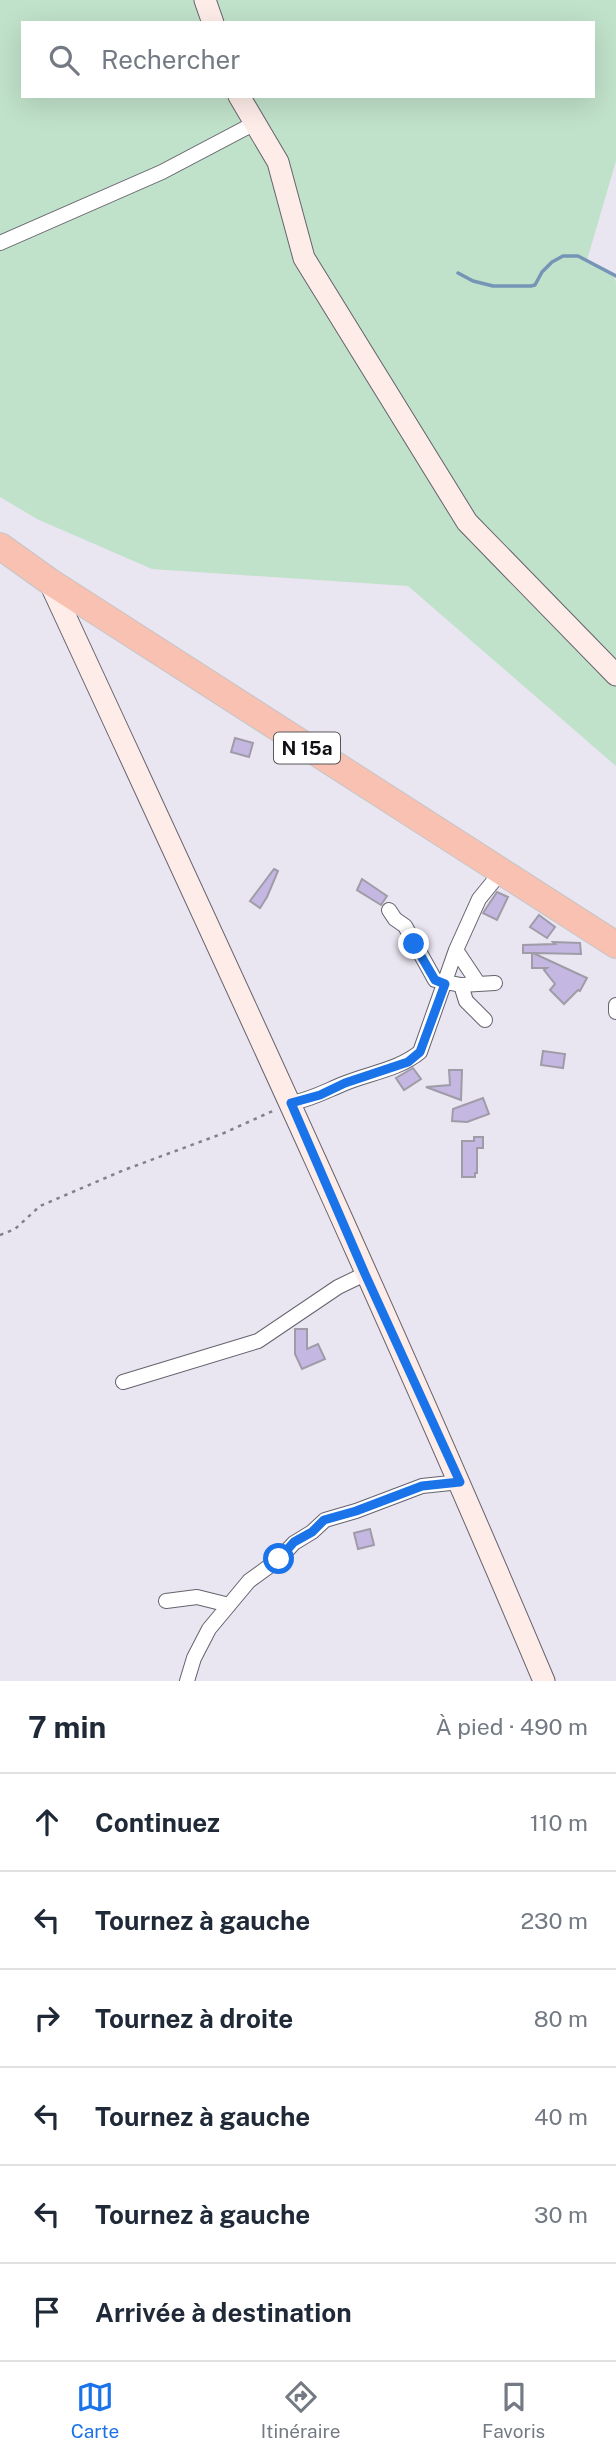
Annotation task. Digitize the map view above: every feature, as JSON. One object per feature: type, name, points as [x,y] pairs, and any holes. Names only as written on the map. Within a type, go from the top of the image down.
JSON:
[{"type":"highway","name":"N 15a","points":[[0,546],[49,581],[616,945]]},
{"type":"street","points":[[205,0],[212,21]]},
{"type":"street","points":[[240,98],[278,162],[304,258],[467,522],[616,675]]},
{"type":"street","points":[[0,243],[162,172],[255,123]]},
{"type":"street","points":[[49,581],[291,1103],[460,1482],[544,1681]]},
{"type":"street","points":[[291,1103],[408,1062],[420,1052],[456,950],[479,899],[501,872]]},
{"type":"street","points":[[389,910],[395,919],[405,926],[435,980],[461,985],[495,983]]},
{"type":"street","points":[[456,950],[478,983]]},
{"type":"street","points":[[461,985],[466,1002],[485,1020]]},
{"type":"street","points":[[616,1005],[616,1012]]},
{"type":"street","points":[[123,1382],[258,1341],[338,1287],[365,1274]]},
{"type":"street","points":[[187,1681],[194,1658],[209,1629],[249,1581],[324,1520],[422,1486],[460,1482]]},
{"type":"street","points":[[166,1601],[197,1597],[229,1605]]},
{"type":"path","points":[[0,1235],[15,1228],[40,1206],[124,1170],[224,1133],[291,1103]]},
{"type":"green space","points":[[0,0],[616,0],[616,161],[587,260],[614,276],[616,282],[616,766],[408,586],[152,569],[37,519],[0,497]]},
{"type":"building","points":[[235,738],[253,743],[249,757],[231,752]]},
{"type":"building","points":[[274,869],[278,871],[260,908],[250,901]]},
{"type":"building","points":[[362,879],[387,896],[381,905],[357,890]]},
{"type":"building","points":[[497,892],[508,897],[497,920],[483,913]]},
{"type":"building","points":[[539,915],[555,927],[547,938],[530,927]]},
{"type":"building","points":[[553,942],[580,943],[581,954],[533,953],[587,978],[580,991],[564,1004],[550,990],[555,984],[544,970],[547,968],[532,968],[532,953],[523,953],[523,945],[555,944]]},
{"type":"building","points":[[543,1051],[565,1054],[563,1068],[541,1065]]},
{"type":"building","points":[[413,1068],[421,1079],[404,1090],[396,1078]]},
{"type":"building","points":[[449,1070],[462,1070],[461,1100],[426,1087],[450,1085]]},
{"type":"building","points":[[483,1098],[489,1114],[467,1122],[452,1121],[453,1109]]},
{"type":"building","points":[[474,1137],[483,1137],[483,1148],[477,1148],[477,1173],[475,1177],[462,1177],[462,1141],[474,1141]]},
{"type":"building","points":[[295,1329],[307,1329],[307,1349],[318,1344],[325,1359],[302,1369],[295,1354]]},
{"type":"building","points":[[370,1529],[374,1545],[358,1549],[354,1533]]},
{"type":"waterway","points":[[458,273],[473,281],[493,286],[531,286],[535,285],[552,262],[563,256],[578,256],[616,276]]},
{"type":"route","points":[[279,1559],[294,1542],[312,1532],[324,1520],[422,1486],[460,1482],[291,1103],[408,1062],[420,1052],[445,984],[435,980],[414,944]]}]
